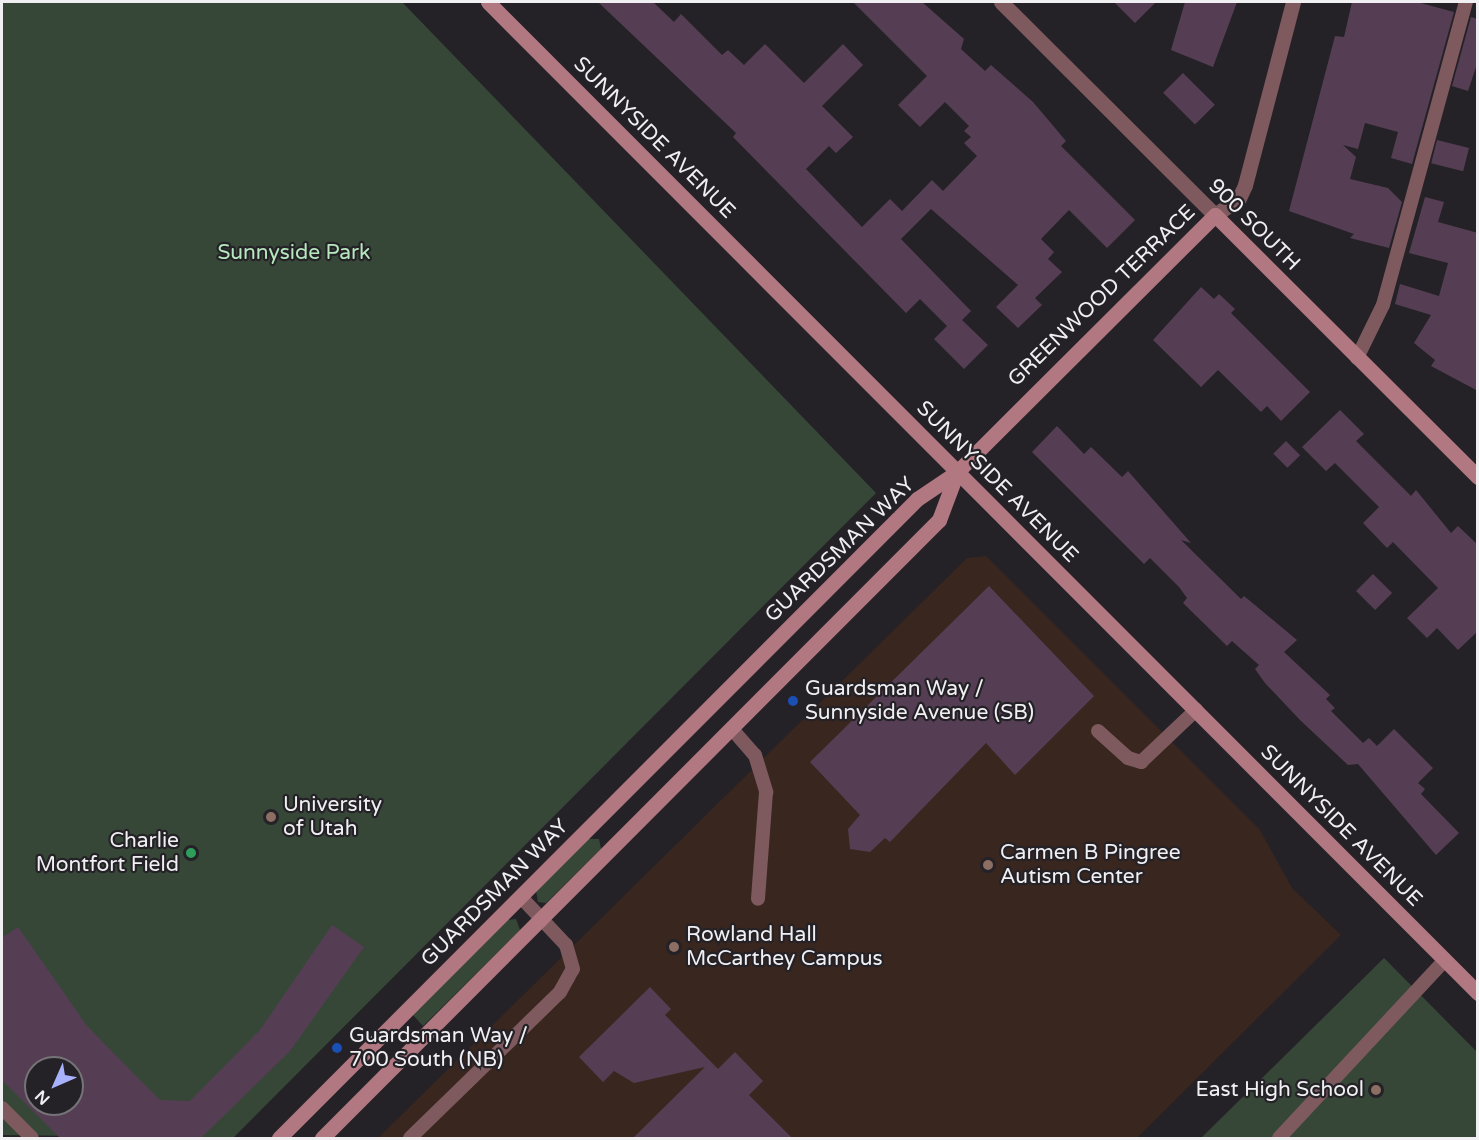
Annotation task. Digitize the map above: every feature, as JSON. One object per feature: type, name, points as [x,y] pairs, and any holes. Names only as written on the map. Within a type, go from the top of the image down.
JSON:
[{"type":"street","name":"SUNNYSIDE AVENUE","points":[[488,2],[1478,993]]},
{"type":"street","name":"900 SOUTH","points":[[1001,2],[1478,477]]},
{"type":"street","name":"GREENWOOD TERRACE","points":[[957,472],[1215,215],[1239,198],[1245,185],[1293,2]]},
{"type":"street","name":"GUARDSMAN WAY","points":[[322,1138],[939,520],[957,472]]},
{"type":"street","name":"GUARDSMAN WAY","points":[[279,1138],[917,499],[957,472]]},
{"type":"lane","points":[[1357,358],[1383,305],[1466,2]]},
{"type":"lane","points":[[1098,731],[1128,758],[1141,762],[1196,710]]},
{"type":"lane","points":[[732,729],[755,755],[765,792],[758,899]]},
{"type":"lane","points":[[410,1138],[560,992],[573,969],[566,945],[521,897]]},
{"type":"lane","points":[[1279,1138],[1445,960]]},
{"type":"lane","points":[[2,1108],[32,1138]]},
{"type":"shaded area","name":"Carmen B Pingree Autism Center","points":[[986,556],[1260,830],[1292,888],[1341,935],[1137,1138],[378,1138],[967,558]]},
{"type":"green space","name":"Sunnyside Park","points":[[2,2],[402,2],[876,493],[233,1138],[2,1135]]},
{"type":"green space","points":[[588,839],[599,839],[601,849],[546,903],[538,902],[536,891]]},
{"type":"green space","points":[[516,919],[520,930],[423,1026],[412,1014],[507,920]]},
{"type":"green space","name":"East High School","points":[[1384,958],[1477,1052],[1477,1138],[1201,1138]]},
{"type":"building","points":[[598,2],[653,2],[674,22],[681,14],[722,55],[728,50],[744,65],[765,44],[804,83],[843,44],[863,65],[822,106],[853,137],[836,153],[829,146],[806,169],[862,227],[890,199],[902,211],[932,180],[943,191],[977,156],[964,143],[971,137],[964,131],[969,126],[945,102],[920,127],[898,105],[927,76],[853,2],[922,2],[964,39],[961,49],[985,71],[991,65],[1033,102],[1066,141],[1061,146],[1135,220],[1107,248],[1069,210],[1041,239],[1054,252],[1048,259],[1062,272],[1035,298],[1042,305],[1018,328],[996,307],[1018,285],[931,209],[901,239],[971,311],[962,320],[988,345],[964,369],[934,339],[947,326],[920,299],[906,313],[733,137],[736,133]]},
{"type":"building","points":[[1114,2],[1156,2],[1135,23]]},
{"type":"building","points":[[1185,2],[1237,2],[1213,67],[1171,50]]},
{"type":"building","points":[[1352,2],[1417,2],[1454,12],[1412,164],[1391,158],[1398,132],[1365,123],[1358,149],[1343,145],[1356,157],[1350,179],[1388,188],[1402,202],[1389,248],[1350,238],[1354,234],[1289,211],[1335,36],[1344,37]]},
{"type":"building","points":[[1471,17],[1478,19],[1478,61],[1468,91],[1452,86]]},
{"type":"building","points":[[1183,73],[1215,105],[1195,125],[1163,93]]},
{"type":"building","points":[[1437,140],[1469,148],[1463,171],[1431,163]]},
{"type":"building","points":[[1425,197],[1444,202],[1438,222],[1478,233],[1478,391],[1431,366],[1435,360],[1414,343],[1431,315],[1395,304],[1400,284],[1439,296],[1448,263],[1409,253]]},
{"type":"building","points":[[1201,287],[1214,299],[1219,294],[1235,309],[1231,313],[1310,392],[1281,421],[1267,406],[1261,412],[1218,370],[1201,387],[1153,340]]},
{"type":"building","points":[[1340,410],[1364,434],[1356,441],[1411,496],[1416,490],[1451,533],[1458,526],[1478,545],[1478,631],[1458,650],[1437,628],[1427,638],[1407,618],[1438,588],[1393,542],[1387,548],[1363,523],[1379,507],[1335,463],[1326,471],[1302,447]]},
{"type":"building","points":[[1057,426],[1084,454],[1091,447],[1122,477],[1128,471],[1191,543],[1181,540],[1241,599],[1244,596],[1297,640],[1284,652],[1330,695],[1326,699],[1335,708],[1331,711],[1363,743],[1369,738],[1377,746],[1394,729],[1433,768],[1418,783],[1425,789],[1421,794],[1459,833],[1436,855],[1358,764],[1348,765],[1265,683],[1255,669],[1259,665],[1232,641],[1227,646],[1183,603],[1187,598],[1179,587],[1150,558],[1144,564],[1032,452]]},
{"type":"building","points":[[1286,441],[1300,455],[1287,468],[1273,454]]},
{"type":"building","points":[[1373,574],[1392,593],[1375,610],[1356,591]]},
{"type":"building","points":[[989,586],[1094,696],[1015,775],[986,743],[890,842],[885,838],[870,852],[850,849],[848,829],[860,815],[810,762]]},
{"type":"building","points":[[332,925],[364,947],[290,1051],[201,1138],[60,1138],[38,1116],[84,1116],[84,1056],[24,1056],[24,1102],[2,1080],[2,938],[18,927],[87,1026],[160,1100],[190,1101],[260,1030]]},
{"type":"building","points":[[650,987],[671,1009],[665,1015],[718,1069],[735,1052],[763,1081],[749,1095],[792,1138],[633,1138],[705,1067],[634,1083],[614,1071],[603,1082],[579,1057]]},
{"type":"place","name":"Guardsman Way / Sunnyside Avenue (SB)","points":[[793,701]]},
{"type":"place","name":"University of Utah","points":[[271,817]]},
{"type":"place","name":"Charlie Montfort Field","points":[[191,853]]},
{"type":"place","name":"Carmen B Pingree Autism Center","points":[[988,865]]},
{"type":"place","name":"Rowland Hall McCarthey Campus","points":[[674,947]]},
{"type":"place","name":"Guardsman Way / 700 South (NB)","points":[[337,1048]]},
{"type":"place","name":"East High School","points":[[1376,1090]]}]
